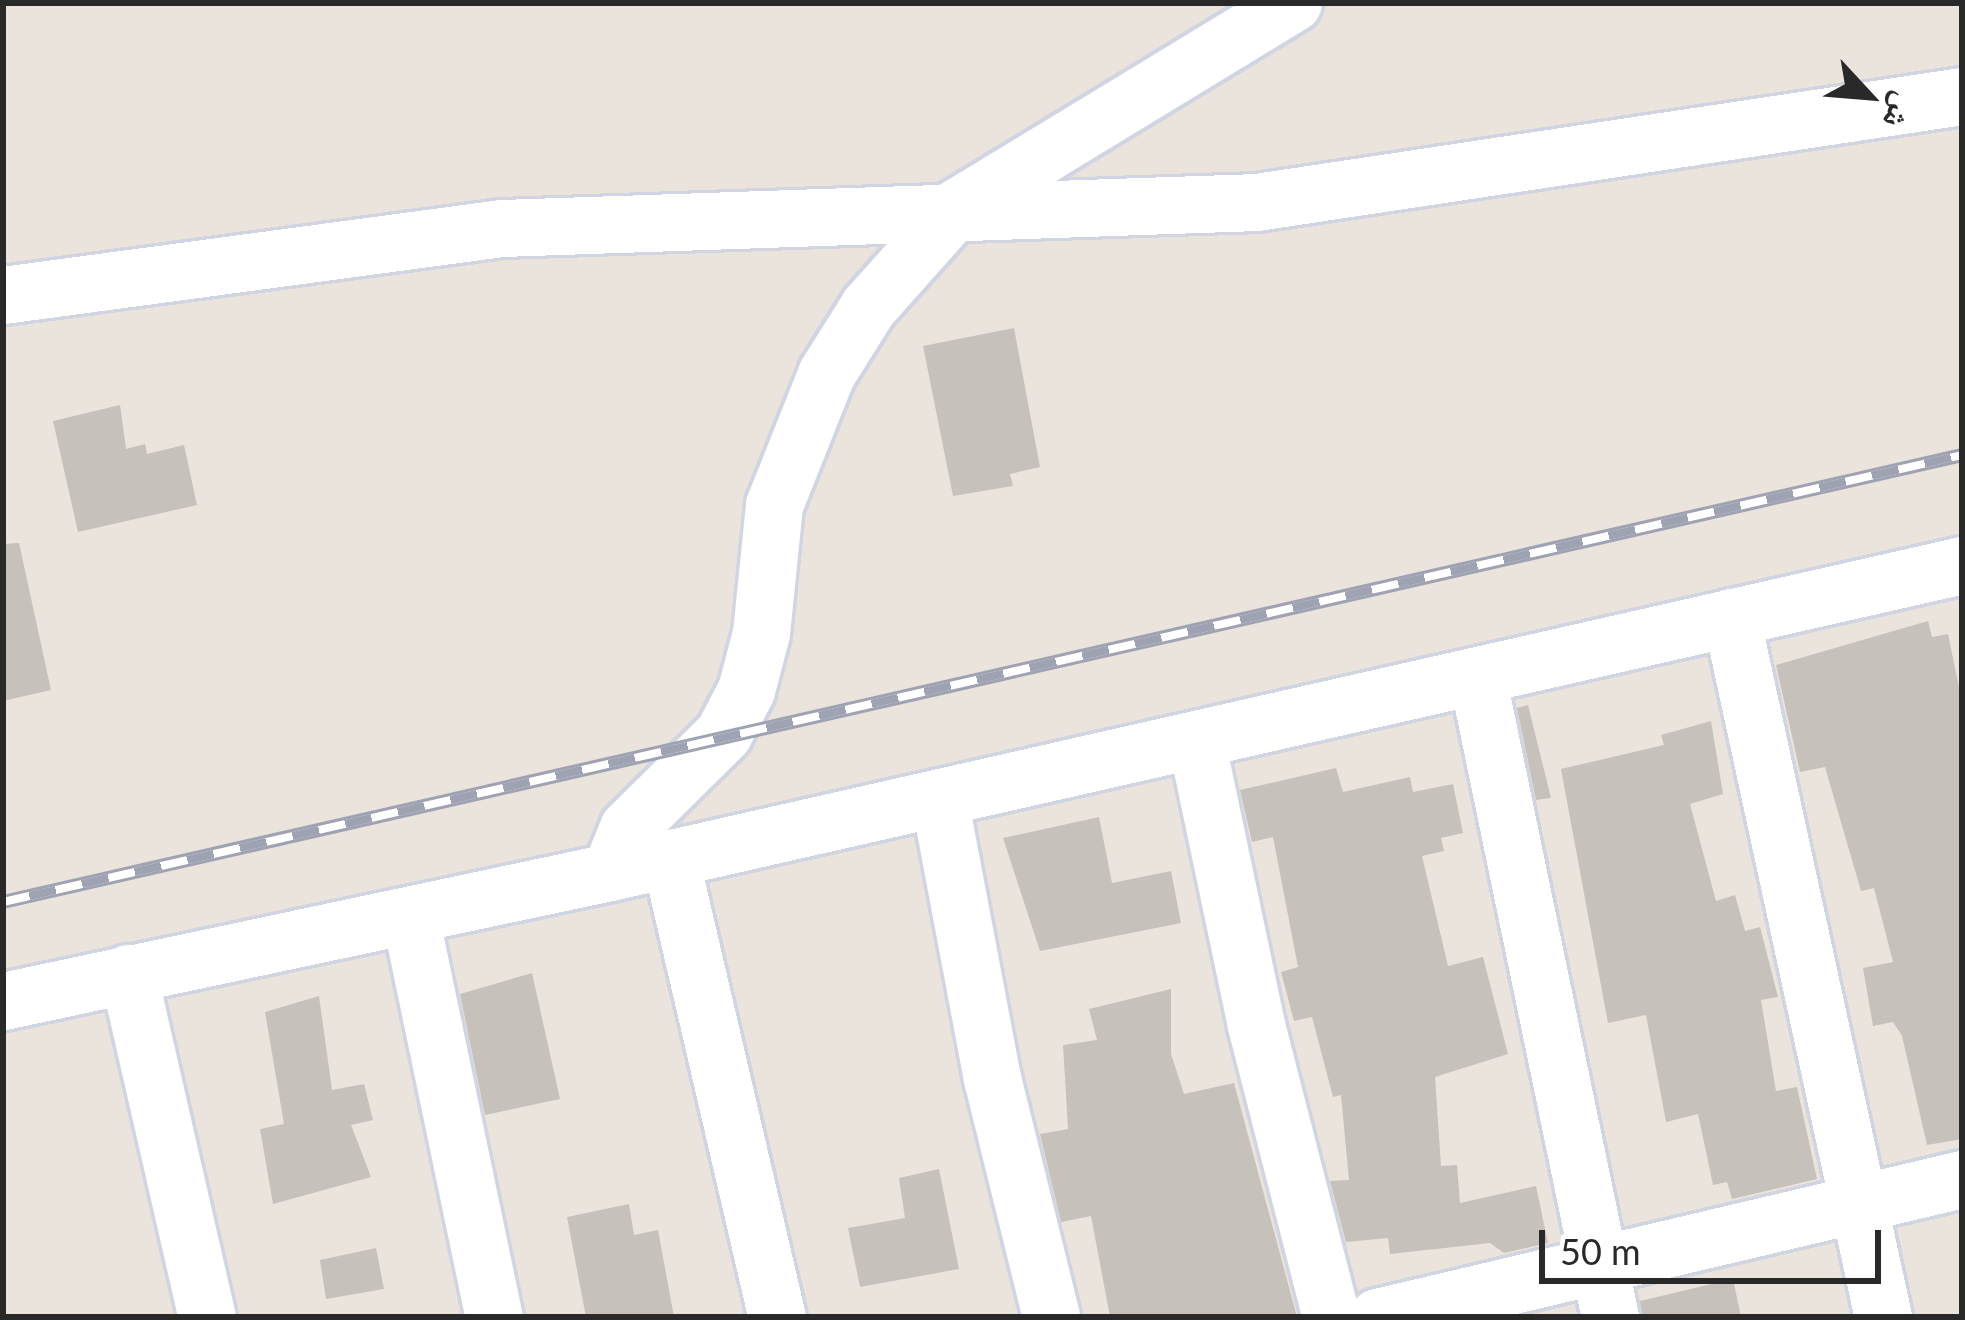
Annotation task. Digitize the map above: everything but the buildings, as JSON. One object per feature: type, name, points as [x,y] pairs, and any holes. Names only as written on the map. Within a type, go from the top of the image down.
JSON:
[{"type":"street","points":[[610,872],[628,828],[723,734],[746,690],[761,633],[774,505],[826,374],[868,307],[957,207],[1293,3]]},
{"type":"street","points":[[3,295],[502,228],[957,207],[1256,202],[1962,96]]},
{"type":"street","points":[[3,1001],[610,872],[1962,565]]},
{"type":"street","points":[[1731,617],[1883,1317]]},
{"type":"street","points":[[1478,676],[1610,1317]]},
{"type":"street","points":[[1196,740],[1256,1025],[1330,1317]]},
{"type":"street","points":[[939,798],[992,1078],[1051,1317]]},
{"type":"street","points":[[670,858],[777,1317]]},
{"type":"street","points":[[410,916],[494,1317]]},
{"type":"street","points":[[128,973],[207,1317]]},
{"type":"street","points":[[1377,1317],[1597,1261],[1962,1179]]},
{"type":"railway","points":[[3,902],[1962,455]]}]
